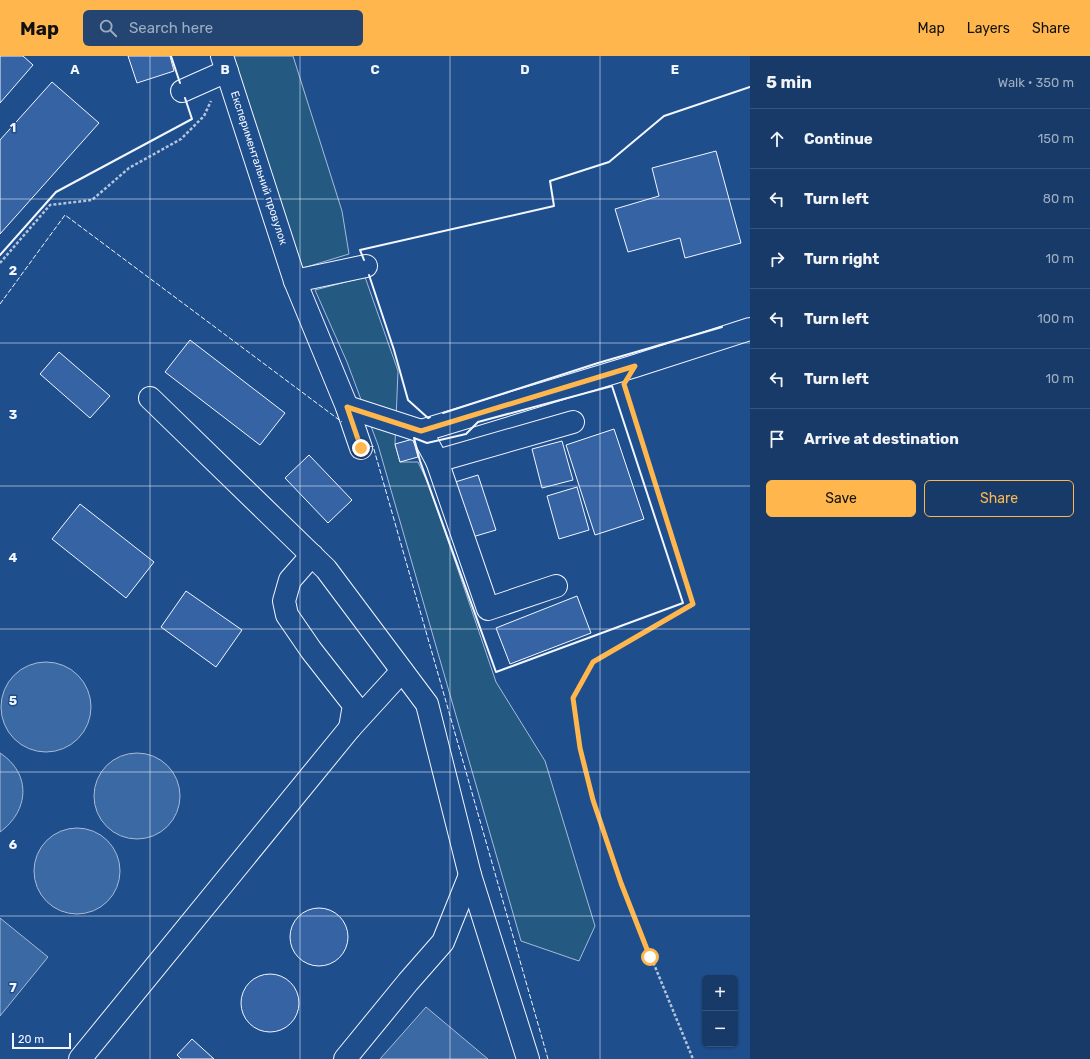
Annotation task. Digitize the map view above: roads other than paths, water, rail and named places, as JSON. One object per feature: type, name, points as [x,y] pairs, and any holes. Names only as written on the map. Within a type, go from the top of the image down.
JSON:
[{"type":"street","points":[[182,91],[225,63]]},
{"type":"street","name":"Експериментальний провулок","points":[[225,63],[295,281],[347,407],[361,448]]},
{"type":"street","points":[[295,281],[366,266]]},
{"type":"street","points":[[347,407],[421,431],[635,366],[750,329]]},
{"type":"street","points":[[150,398],[326,569],[427,704],[470,875],[528,1059]]},
{"type":"street","points":[[437,461],[573,422]]},
{"type":"street","points":[[421,431],[437,461],[488,609],[556,586]]},
{"type":"street","points":[[312,555],[290,580],[284,601],[287,614],[311,650],[354,705],[350,728]]},
{"type":"street","points":[[80,1059],[350,728],[402,671]]},
{"type":"street","points":[[345,1059],[443,942],[470,875]]}]
